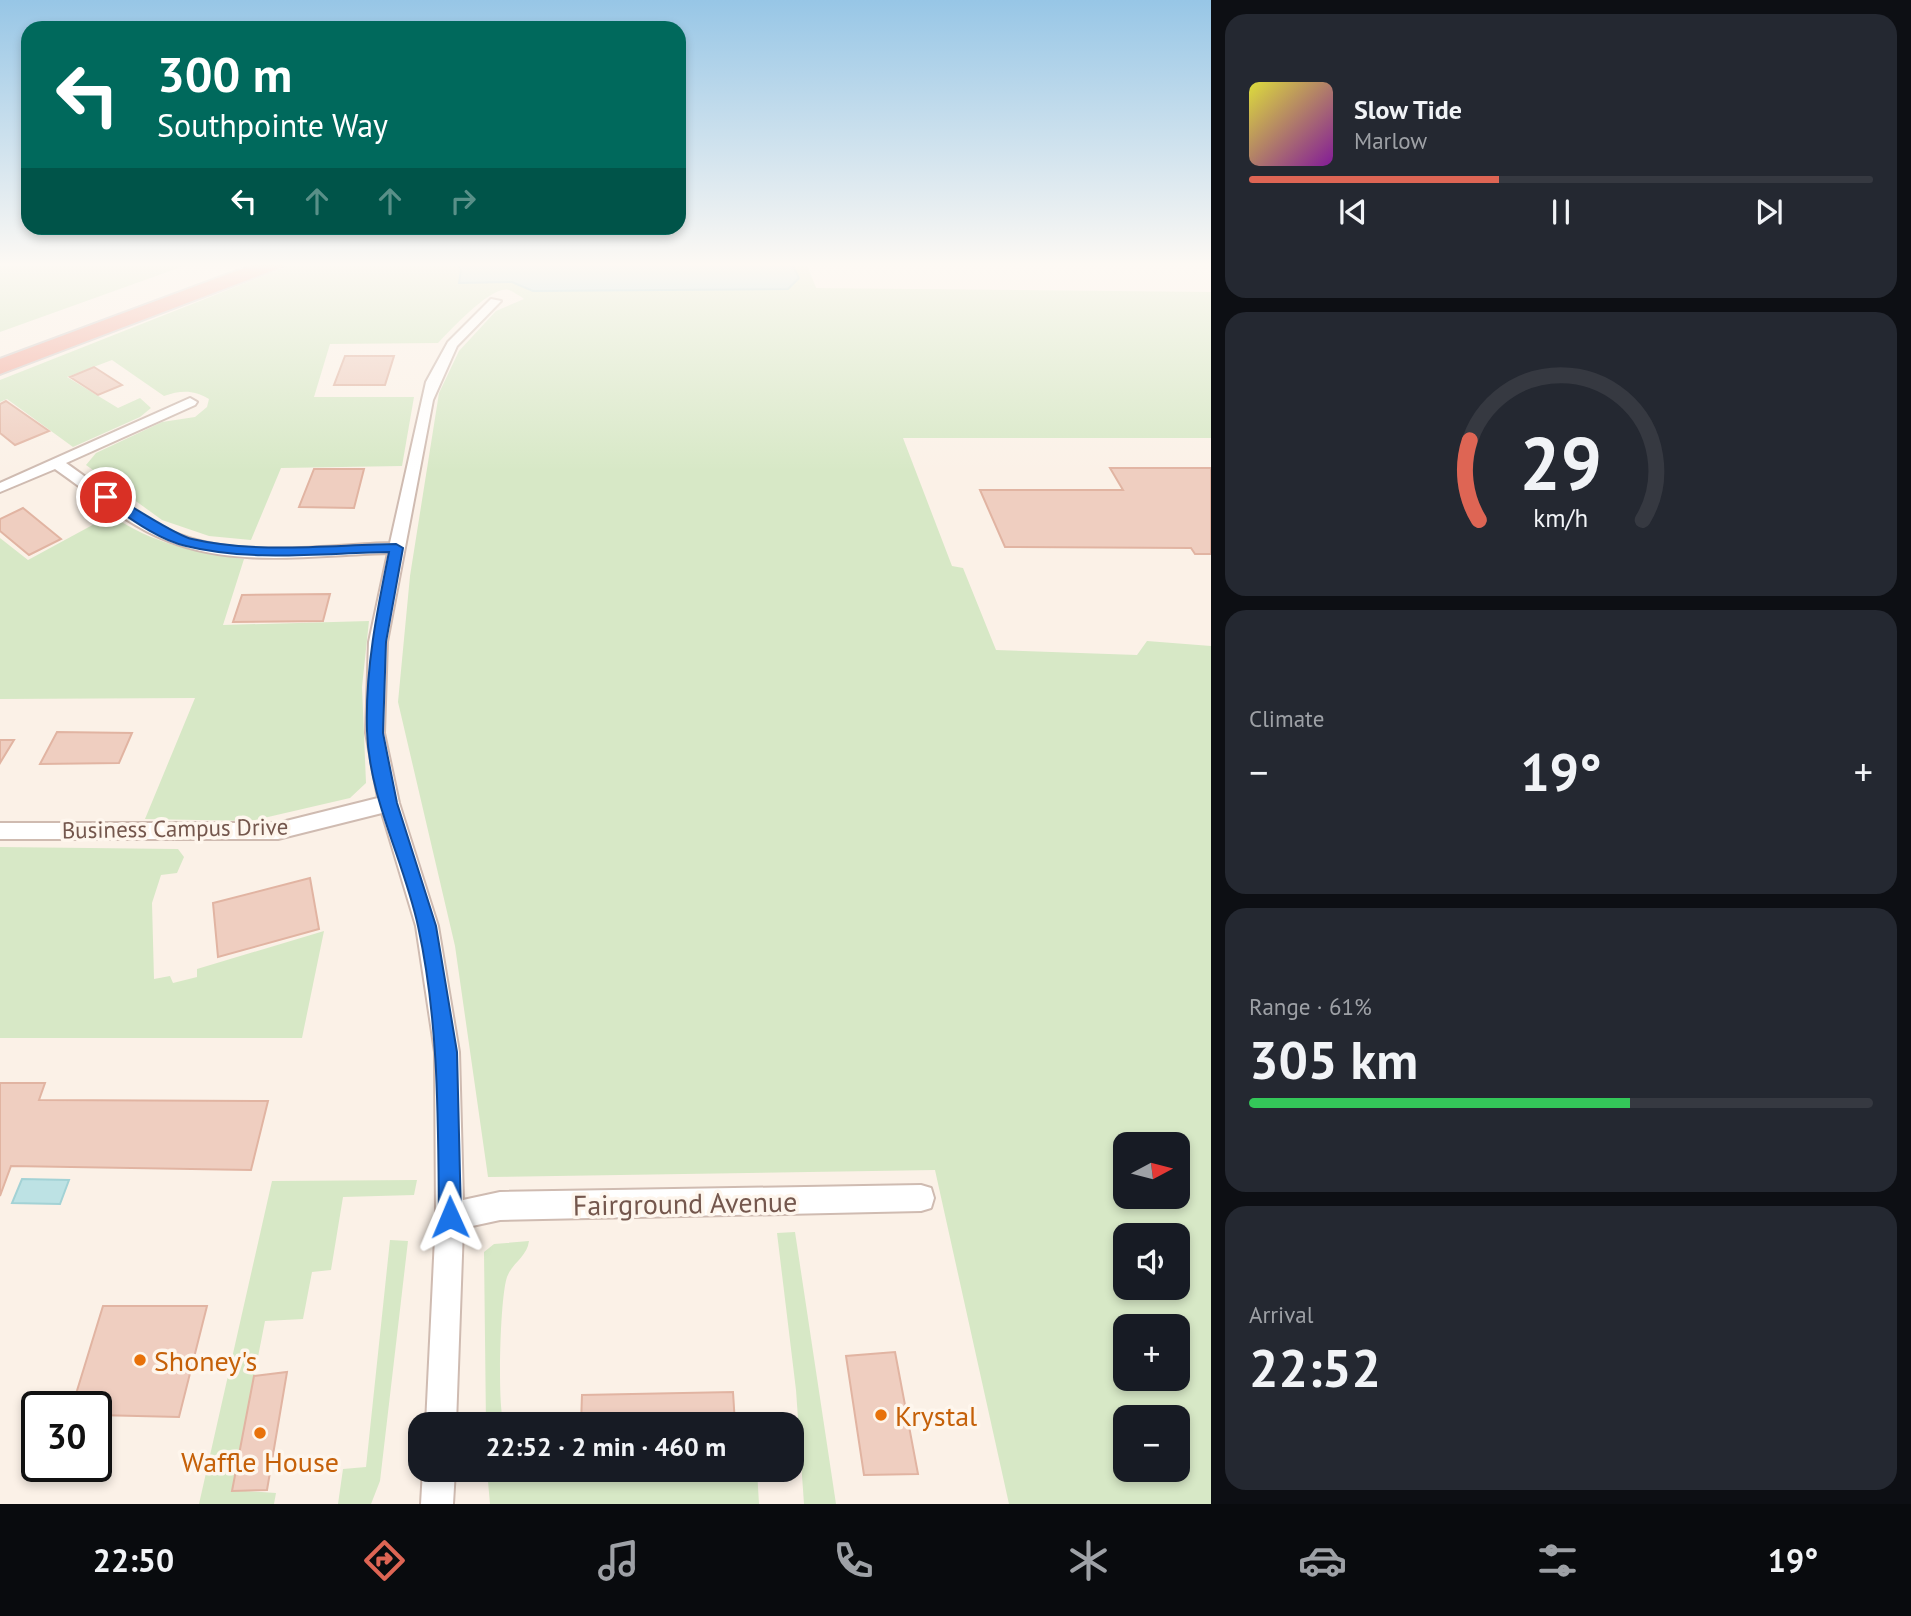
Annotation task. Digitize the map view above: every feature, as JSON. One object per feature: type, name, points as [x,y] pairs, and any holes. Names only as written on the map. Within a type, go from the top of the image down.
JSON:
[{"type":"highway","points":[[0,349],[45,332]]},
{"type":"highway","points":[[0,367],[92,332]]},
{"type":"street","points":[[442,1412],[450,1217],[447,1052],[427,926],[389,803],[375,733],[378,642],[426,400],[436,370],[454,338],[460,332]]},
{"type":"street","points":[[0,488],[190,402]]},
{"type":"street","points":[[56,463],[140,520],[187,543],[256,550],[396,548]]},
{"type":"street","name":"Business Campus Drive","points":[[0,831],[278,831],[389,803]]},
{"type":"street","name":"Fairground Avenue","points":[[450,1217],[500,1206],[921,1198]]},
{"type":"street","points":[[437,1504],[438,1482]]},
{"type":"green space","points":[[121,332],[449,332],[438,343],[330,344],[314,397],[414,397],[402,466],[281,468],[251,540],[209,536],[162,520],[86,465],[96,453],[162,422],[195,417],[207,407],[209,399],[187,392],[164,396],[112,360],[67,377],[118,408],[140,398],[151,408],[140,417],[73,447],[7,399],[0,402],[0,380]]},
{"type":"green space","points":[[476,332],[1211,332],[1211,438],[903,438],[952,566],[963,568],[996,650],[1137,655],[1147,641],[1211,646],[1211,1504],[1009,1504],[935,1170],[488,1177],[455,946],[398,702],[410,576],[439,393],[459,351]]},
{"type":"green space","points":[[111,515],[158,540],[244,559],[223,625],[369,621],[362,687],[366,783],[350,798],[251,821],[145,819],[195,698],[0,699],[0,538],[28,560]]},
{"type":"green space","points":[[0,847],[178,849],[184,857],[177,873],[161,875],[152,903],[154,979],[170,976],[173,983],[197,977],[197,969],[324,931],[302,1038],[0,1038]]},
{"type":"green space","points":[[417,1180],[414,1195],[343,1197],[331,1270],[312,1272],[303,1319],[265,1321],[232,1490],[276,1493],[274,1504],[199,1504],[272,1181]]},
{"type":"green space","points":[[795,1232],[836,1504],[804,1504],[804,1412],[798,1412],[777,1233]]},
{"type":"green space","points":[[390,1240],[408,1241],[380,1481],[371,1504],[338,1504],[343,1469],[366,1467]]},
{"type":"green space","points":[[529,1241],[528,1247],[509,1272],[505,1288],[501,1328],[502,1412],[486,1412],[484,1252],[494,1244]]},
{"type":"green space","points":[[488,1482],[758,1482],[759,1504],[490,1504]]},
{"type":"water","points":[[22,1179],[69,1180],[60,1204],[12,1203]]},
{"type":"building","points":[[345,356],[394,356],[385,385],[334,385]]},
{"type":"building","points":[[94,367],[122,385],[98,395],[70,377]]},
{"type":"building","points":[[6,401],[49,431],[15,445],[0,433],[0,404]]},
{"type":"building","points":[[1110,468],[1211,468],[1211,554],[1195,554],[1191,548],[1005,547],[980,490],[1123,490]]},
{"type":"building","points":[[314,469],[364,469],[354,508],[299,507]]},
{"type":"building","points":[[23,508],[61,539],[29,555],[0,531],[0,519]]},
{"type":"building","points":[[330,594],[323,621],[233,622],[242,595]]},
{"type":"building","points":[[57,732],[132,733],[119,763],[40,764]]},
{"type":"building","points":[[0,740],[14,740],[0,763]]},
{"type":"building","points":[[310,878],[319,929],[218,957],[213,903]]},
{"type":"building","points":[[0,1083],[45,1083],[39,1100],[268,1101],[251,1170],[11,1166],[0,1196]]},
{"type":"building","points":[[103,1306],[207,1306],[179,1417],[112,1415],[112,1391],[77,1391]]},
{"type":"building","name":"Krystal","points":[[895,1352],[918,1474],[864,1475],[846,1356]]},
{"type":"building","name":"Waffle House","points":[[287,1372],[267,1490],[232,1491],[254,1376]]},
{"type":"building","points":[[733,1392],[734,1412],[581,1412],[582,1395]]},
{"type":"place","name":"Shoney's","points":[[140,1360]]},
{"type":"place","name":"Krystal","points":[[881,1415]]},
{"type":"place","name":"Waffle House","points":[[260,1433]]},
{"type":"route","points":[[106,497],[140,520],[187,543],[256,550],[396,548],[378,642],[375,733],[389,803],[427,926],[447,1052],[450,1217]]}]
